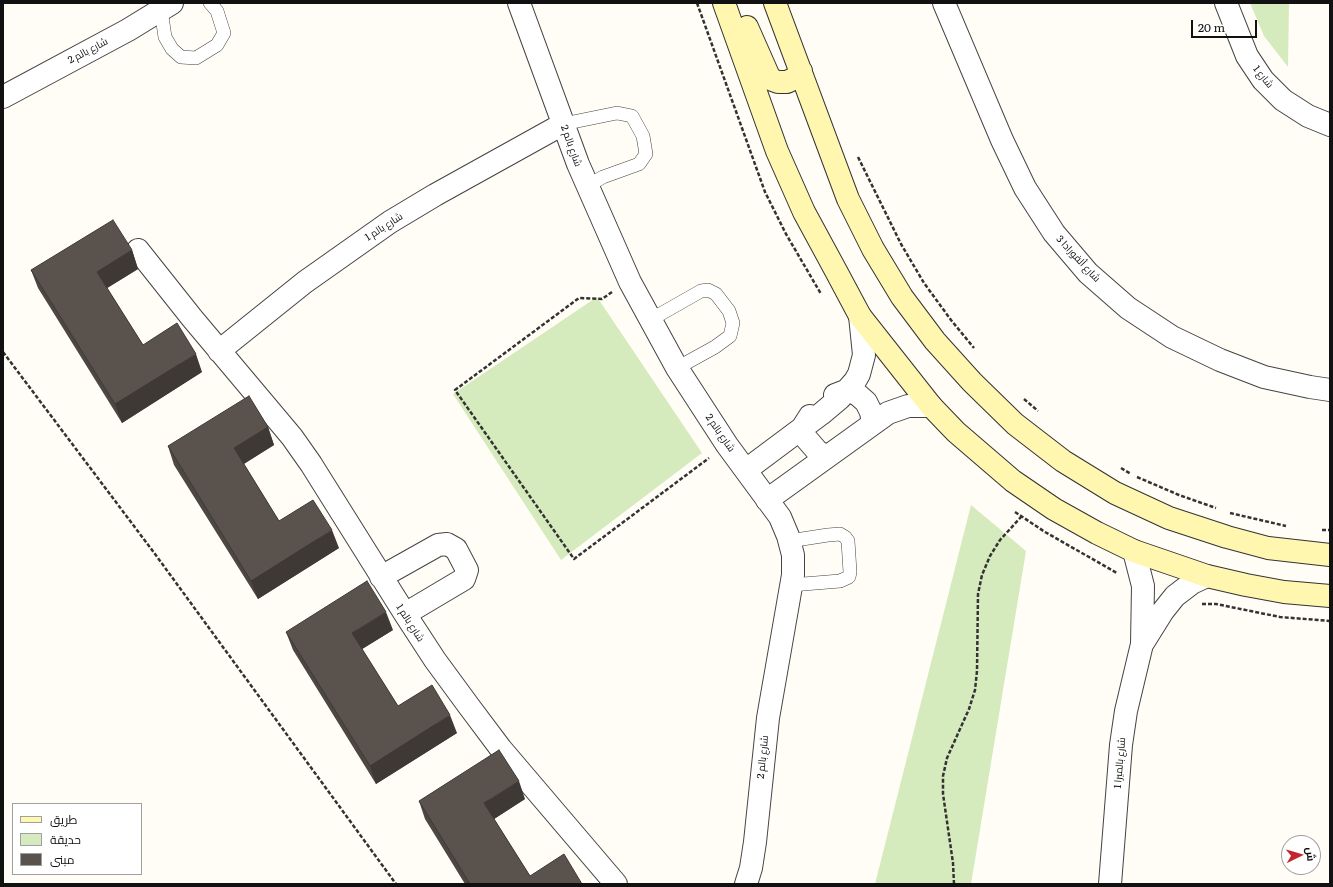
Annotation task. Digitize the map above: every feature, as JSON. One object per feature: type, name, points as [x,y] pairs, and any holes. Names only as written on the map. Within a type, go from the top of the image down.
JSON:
[{"type":"street","name":"شارع بالم 2","points":[[520,3],[586,186],[630,282],[677,368],[728,445],[780,517],[793,555],[791,585],[768,718],[755,842],[751,868],[746,884]]},
{"type":"street","points":[[724,3],[777,151],[804,212],[860,316],[931,406],[976,450],[1013,481],[1054,509],[1134,551],[1207,576],[1246,586],[1284,592],[1330,596]]},
{"type":"street","points":[[738,3],[770,79],[778,82],[787,82],[801,71]]},
{"type":"street","points":[[775,3],[848,199],[872,249],[902,296],[935,341],[972,382],[1015,424],[1063,461],[1115,493],[1169,518],[1227,537],[1268,548],[1330,555]]},
{"type":"street","name":"شارع ألفورادا 3","points":[[944,3],[1002,140],[1025,188],[1054,233],[1088,273],[1128,308],[1172,337],[1220,360],[1264,377],[1330,390]]},
{"type":"street","name":"شارع 1","points":[[1226,3],[1247,56],[1263,80],[1290,104],[1308,116],[1330,125]]},
{"type":"street","name":"شارع بالم 2","points":[[3,98],[128,30],[163,5]]},
{"type":"street","name":"شارع بالم 1","points":[[219,351],[305,282],[390,222],[435,195],[563,124]]},
{"type":"street","name":"شارع بالم 1","points":[[138,250],[219,351],[288,432],[312,464],[435,660],[501,749],[616,884]]},
{"type":"street","points":[[746,470],[821,414],[848,390],[860,374],[863,364],[864,350],[860,316]]},
{"type":"street","points":[[848,390],[858,395],[866,402],[871,412],[873,423]]},
{"type":"street","points":[[767,500],[873,423],[898,409],[920,405],[931,406]]},
{"type":"street","points":[[803,427],[805,437],[811,445],[818,452],[827,456]]},
{"type":"street","points":[[382,577],[438,545],[447,544],[456,549],[467,570],[464,579],[405,614]]},
{"type":"street","name":"شارع بالميرا 1","points":[[1110,884],[1121,745],[1126,711],[1142,644],[1143,586],[1134,551]]},
{"type":"street","name":"شارع بالميرا 1","points":[[1142,644],[1163,611],[1175,596],[1192,583],[1207,576]]},
{"type":"lane","points":[[163,5],[165,37],[172,49],[181,57],[196,58],[217,45],[224,33],[217,11],[210,3]]},
{"type":"lane","points":[[563,124],[617,113],[632,116],[643,136],[646,154],[640,164],[603,177],[586,186]]},
{"type":"lane","points":[[650,320],[701,291],[708,290],[716,294],[729,311],[733,323],[730,336],[677,368]]},
{"type":"lane","points":[[789,541],[840,534],[848,541],[850,572],[848,577],[840,581],[791,585]]},
{"type":"path","points":[[856,152],[879,202],[912,264],[951,320],[975,349]]},
{"type":"path","points":[[630,282],[602,299],[579,298],[455,390],[574,559],[728,445]]},
{"type":"path","points":[[3,352],[145,542],[396,884]]},
{"type":"path","points":[[1023,398],[1040,413]]},
{"type":"path","points":[[1115,465],[1179,495],[1231,513],[1292,526]]},
{"type":"path","points":[[954,884],[953,863],[943,794],[943,776],[947,758],[969,709],[975,690],[977,671],[978,594],[982,575],[990,556],[1000,540],[1021,517]]},
{"type":"path","points":[[1315,529],[1330,530]]},
{"type":"green space","points":[[1250,3],[1289,3],[1288,67],[1264,36]]},
{"type":"green space","points":[[597,297],[702,453],[561,560],[453,394]]},
{"type":"green space","points":[[971,505],[1026,551],[971,884],[875,884]]},
{"type":"building","points":[[113,220],[132,250],[97,272],[143,345],[177,323],[196,354],[115,404],[31,270]]},
{"type":"building","points":[[249,396],[268,427],[234,448],[279,521],[313,500],[332,530],[251,581],[168,446]]},
{"type":"building","points":[[367,581],[386,612],[352,633],[398,706],[432,685],[450,715],[370,766],[286,632]]},
{"type":"building","points":[[499,750],[519,781],[484,803],[530,876],[564,854],[582,884],[470,884],[419,801]]}]
